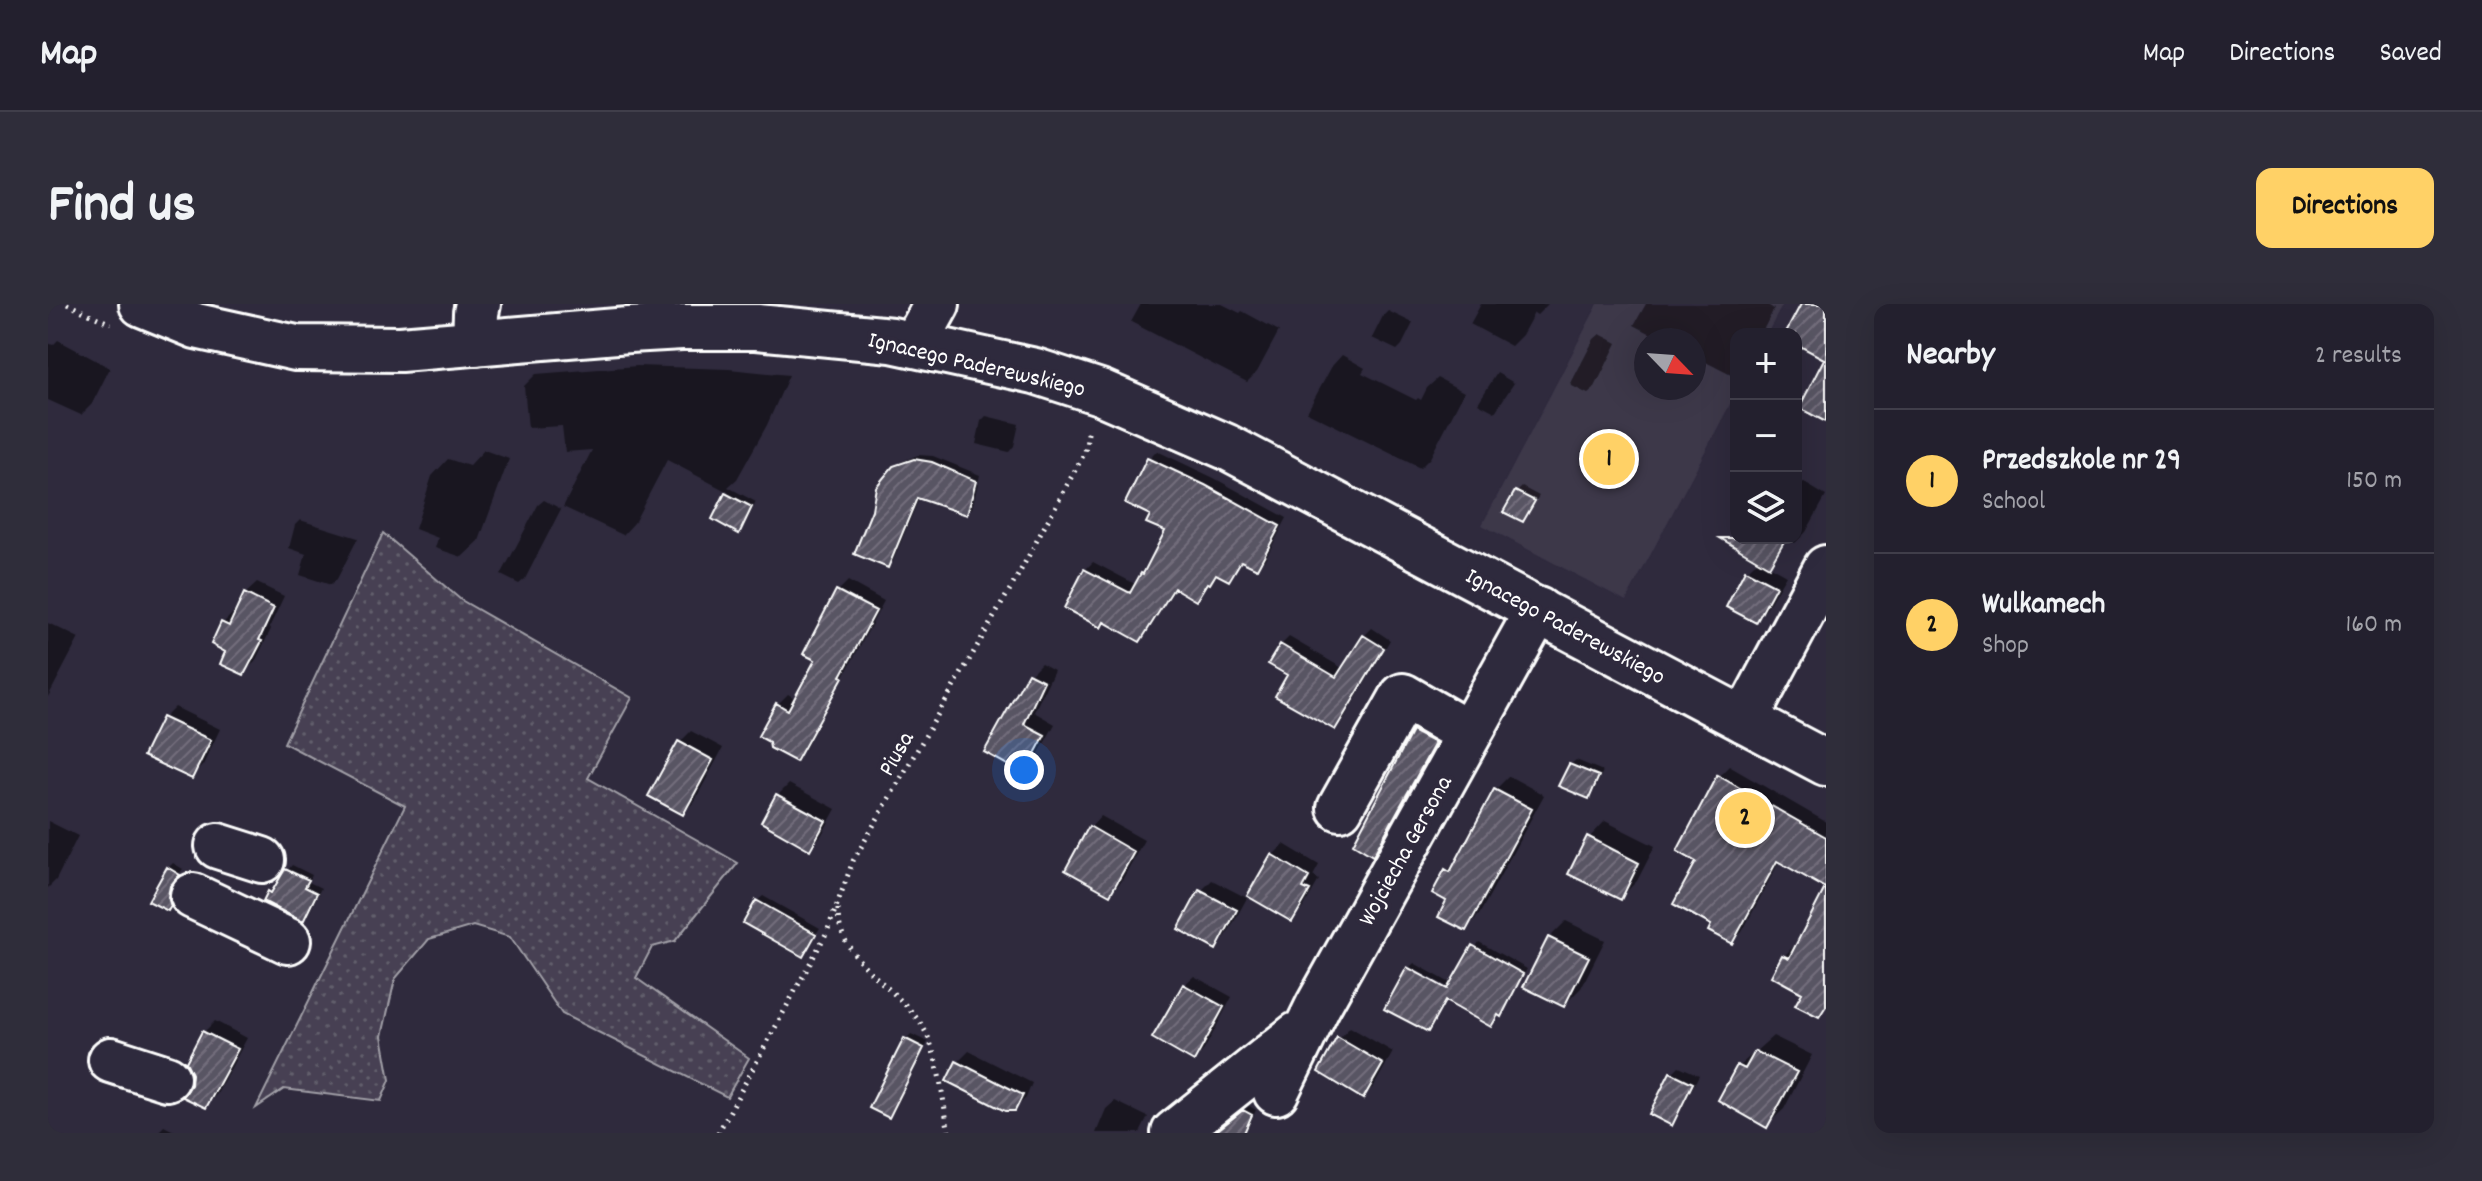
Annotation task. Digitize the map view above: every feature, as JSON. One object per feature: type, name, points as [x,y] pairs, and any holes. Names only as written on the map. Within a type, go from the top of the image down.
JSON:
[{"type":"main road","points":[[915,344],[937,304]]},
{"type":"main road","name":"Ignacego Paderewskiego","points":[[130,315],[296,348],[400,349],[477,324],[629,330],[719,326],[862,335],[1035,371],[1100,392],[1227,447],[1826,763]]},
{"type":"main road","points":[[1745,720],[1826,568]]},
{"type":"main road","name":"Wojciecha Gersona","points":[[1276,1092],[1306,1029],[1538,610]]},
{"type":"main road","points":[[1340,808],[1403,696],[1469,734]]},
{"type":"main road","points":[[218,846],[262,860]]},
{"type":"main road","points":[[193,896],[288,941]]},
{"type":"main road","points":[[1174,1133],[1306,1029]]},
{"type":"main road","points":[[111,1060],[167,1078]]},
{"type":"path","points":[[67,304],[130,315]]},
{"type":"path","name":"Piusa","points":[[718,1133],[815,957],[853,861],[1085,452],[1090,423],[1078,419]]},
{"type":"path","points":[[838,904],[838,923],[843,936],[863,963],[907,1007],[927,1036],[949,1133]]},
{"type":"shaded area","points":[[1598,304],[1783,304],[1770,328],[1730,328],[1730,404],[1626,601],[1482,525]]},
{"type":"shaded area","points":[[383,533],[461,600],[632,698],[588,778],[738,863],[675,941],[652,947],[636,978],[749,1058],[727,1097],[562,1014],[510,937],[473,926],[429,939],[395,979],[382,1036],[390,1080],[381,1101],[284,1089],[256,1108],[405,806],[284,743]]},
{"type":"building","points":[[1801,304],[1826,304],[1826,422],[1802,410],[1802,402],[1824,359],[1802,347],[1802,328],[1788,328]]},
{"type":"building","points":[[1147,458],[1280,526],[1257,569],[1241,561],[1229,581],[1216,574],[1196,601],[1174,588],[1140,642],[1104,622],[1101,628],[1064,608],[1084,569],[1130,593],[1143,574],[1165,531],[1146,523],[1150,515],[1125,503]]},
{"type":"building","points":[[914,459],[932,462],[976,481],[967,515],[917,498],[888,568],[854,554],[872,510],[876,487],[893,466]]},
{"type":"building","points":[[1515,491],[1535,501],[1523,522],[1503,512]]},
{"type":"building","points":[[725,493],[752,507],[739,534],[712,519]]},
{"type":"building","points":[[1730,544],[1782,544],[1769,567]]},
{"type":"building","points":[[1745,570],[1776,586],[1756,623],[1726,607]]},
{"type":"building","points":[[836,590],[876,611],[796,762],[770,748],[769,742],[758,736],[776,703],[788,710],[815,660],[803,654]]},
{"type":"building","points":[[244,593],[274,608],[259,640],[262,641],[244,675],[220,664],[225,652],[211,644],[221,622],[229,626]]},
{"type":"building","points":[[1363,635],[1384,648],[1335,730],[1275,696],[1287,675],[1268,664],[1280,644],[1336,677]]},
{"type":"building","points":[[1028,673],[1044,681],[1024,724],[1045,735],[1024,774],[984,752]]},
{"type":"building","points":[[162,717],[211,740],[192,779],[143,756]]},
{"type":"building","points":[[1412,731],[1435,743],[1373,856],[1353,844]]},
{"type":"building","points":[[678,741],[713,760],[683,815],[648,796]]},
{"type":"building","points":[[1569,764],[1599,776],[1589,799],[1558,786]]},
{"type":"building","points":[[1717,775],[1826,837],[1826,1006],[1819,1017],[1795,1005],[1802,993],[1771,976],[1782,955],[1789,958],[1825,888],[1777,861],[1732,944],[1708,931],[1711,925],[1673,904],[1696,862],[1677,851]]},
{"type":"building","points":[[1494,789],[1532,809],[1466,931],[1438,917],[1446,901],[1432,893],[1445,869],[1450,872]]},
{"type":"building","points":[[776,794],[826,821],[810,850],[761,822]]},
{"type":"building","points":[[1089,826],[1134,852],[1110,895],[1065,870]]},
{"type":"building","points":[[1587,836],[1639,863],[1621,900],[1568,874]]},
{"type":"building","points":[[1271,854],[1309,877],[1303,888],[1310,891],[1292,922],[1247,896]]},
{"type":"building","points":[[167,867],[180,875],[170,886],[168,897],[171,906],[168,911],[148,901]]},
{"type":"building","points":[[285,869],[309,880],[305,887],[317,893],[303,922],[263,901]]},
{"type":"building","points":[[1199,890],[1237,910],[1216,950],[1178,929]]},
{"type":"building","points":[[756,900],[816,934],[803,957],[743,923]]},
{"type":"building","points":[[1548,937],[1589,957],[1564,1007],[1523,987]]},
{"type":"building","points":[[1472,945],[1523,974],[1501,1017],[1498,1015],[1491,1027],[1445,1001],[1428,1032],[1384,1009],[1407,967],[1447,989]]},
{"type":"building","points":[[1183,984],[1224,1007],[1194,1062],[1152,1038]]},
{"type":"building","points":[[202,1031],[238,1049],[206,1108],[183,1097],[191,1085],[192,1074],[186,1062]]},
{"type":"building","points":[[1337,1037],[1383,1064],[1363,1099],[1318,1072]]},
{"type":"building","points":[[904,1038],[924,1048],[889,1118],[869,1108]]},
{"type":"building","points":[[1755,1051],[1797,1072],[1767,1128],[1718,1100],[1737,1065],[1745,1069]]},
{"type":"building","points":[[956,1061],[1023,1095],[1015,1111],[1005,1111],[946,1081]]},
{"type":"building","points":[[1670,1072],[1693,1083],[1672,1126],[1649,1114]]},
{"type":"building","points":[[1243,1110],[1252,1115],[1244,1133],[1214,1133]]},
{"type":"place","name":"Przedszkole nr 29","points":[[1609,459]]},
{"type":"place","name":"Wulkamech","points":[[1745,818]]}]
